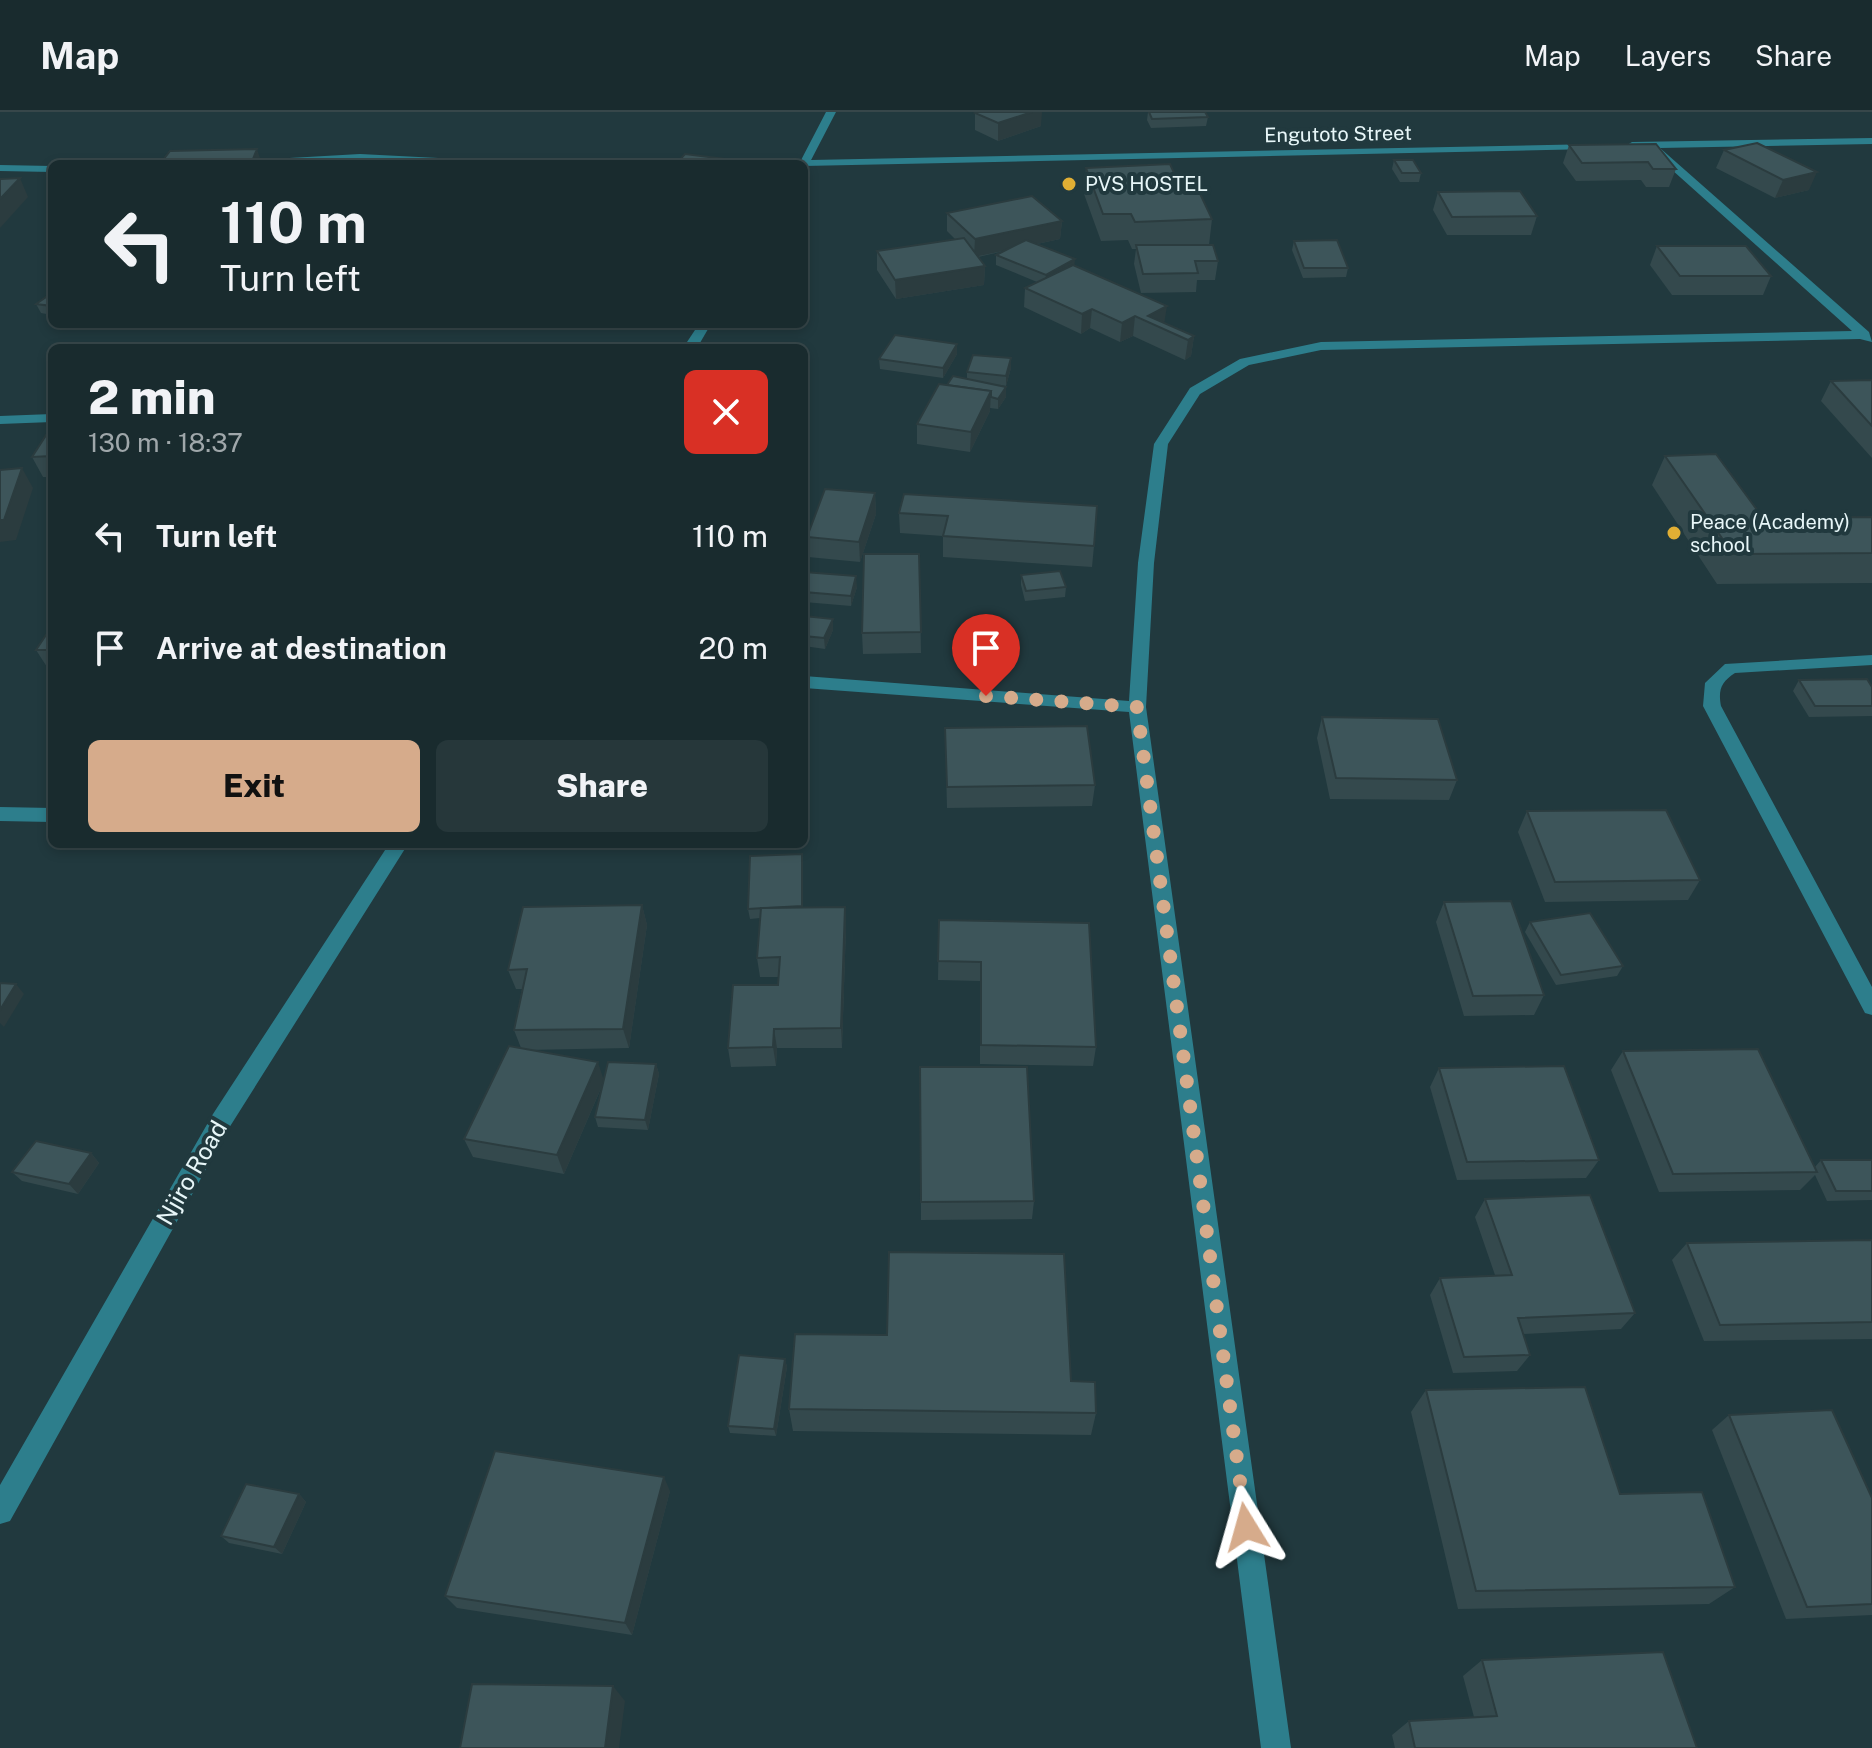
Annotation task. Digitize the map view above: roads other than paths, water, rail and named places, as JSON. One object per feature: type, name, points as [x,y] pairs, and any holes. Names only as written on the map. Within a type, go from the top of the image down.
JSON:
[{"type":"street","points":[[806,160],[831,112]]},
{"type":"street","points":[[1618,146],[1872,141]]},
{"type":"street","points":[[1650,145],[1868,339]]},
{"type":"street","name":"Engutoto Street","points":[[808,164],[1602,146]]},
{"type":"street","points":[[308,160],[360,157],[419,160]]},
{"type":"street","points":[[0,168],[48,169]]},
{"type":"street","points":[[1276,1748],[1137,707],[1146,563],[1161,444],[1195,391],[1245,362],[1321,346],[1868,339]]},
{"type":"street","points":[[0,420],[48,418]]},
{"type":"street","points":[[1872,660],[1731,668],[1715,678],[1709,691],[1712,706],[1872,1007]]},
{"type":"street","points":[[808,682],[1137,707]]},
{"type":"street","points":[[0,814],[48,815]]},
{"type":"street","name":"Njiro Road","points":[[0,1511],[221,1121],[396,848]]},
{"type":"place","name":"PVS HOSTEL","points":[[1069,184]]},
{"type":"place","name":"Peace (Academy) school","points":[[1674,533]]}]
